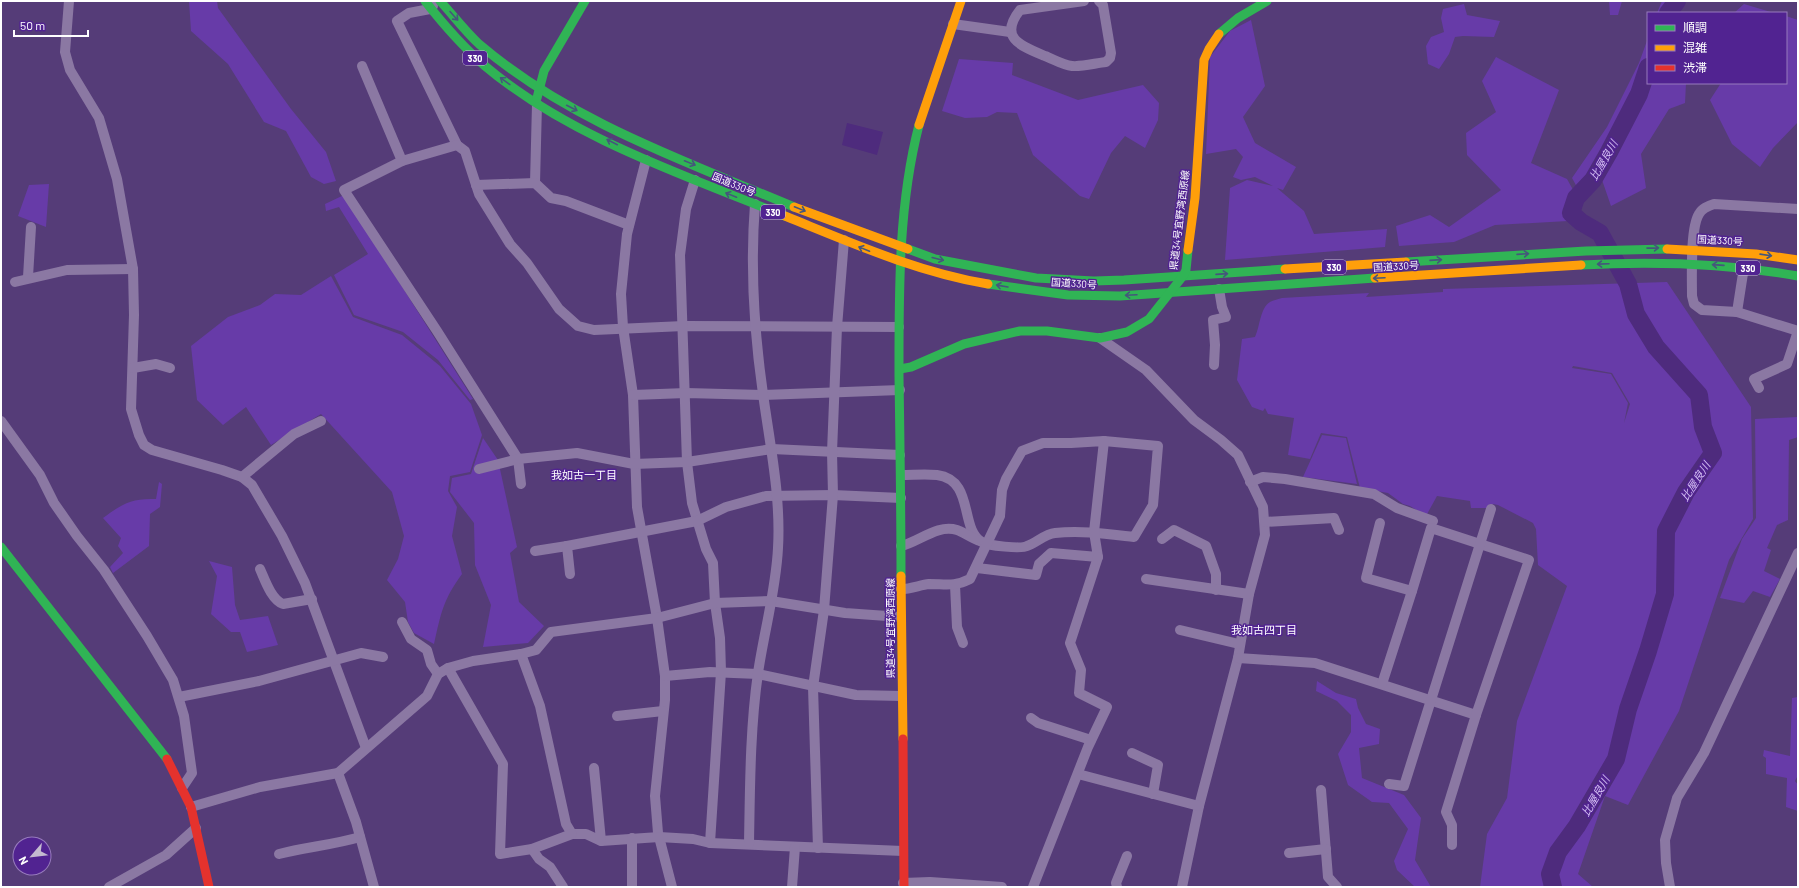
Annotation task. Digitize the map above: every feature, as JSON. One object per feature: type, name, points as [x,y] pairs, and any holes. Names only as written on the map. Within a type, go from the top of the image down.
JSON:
[{"type":"main road","name":"国道330号","points":[[440,1],[478,43],[538,89],[587,116],[662,151],[801,210],[935,259],[1000,273],[1036,278],[1094,281],[1626,249],[1748,252],[1798,260]]},
{"type":"main road","points":[[537,104],[538,89],[542,71],[574,24],[585,1]]},
{"type":"main road","name":"県道34号宜野湾西原線","points":[[904,885],[900,546],[901,475],[899,327],[901,247],[916,133],[931,83],[961,1]]},
{"type":"main road","name":"県道34号宜野湾西原線","points":[[900,369],[911,367],[964,344],[1020,331],[1047,331],[1100,338],[1127,332],[1143,324],[1183,276],[1187,262],[1195,198],[1204,60],[1209,46],[1217,35],[1267,1]]},
{"type":"main road","name":"国道330号","points":[[427,5],[471,55],[502,80],[537,104],[646,160],[901,262],[980,282],[1023,290],[1097,296],[1170,293],[1631,263],[1698,264],[1744,267],[1798,276]]},
{"type":"main road","points":[[1,547],[167,758],[190,807],[209,887]]},
{"type":"street","points":[[69,1],[65,52],[70,70],[99,118],[117,178],[132,269],[134,315],[131,409],[139,435],[144,445],[152,450],[222,470],[242,477],[252,485],[282,536],[312,599],[366,748]]},
{"type":"street","points":[[440,1],[410,13],[398,21],[457,145],[465,151],[479,194],[510,244],[559,308],[578,326],[594,330],[623,327],[684,326],[899,327]]},
{"type":"street","points":[[1084,1],[1020,10],[1012,20],[1010,32],[1016,42],[1028,49],[1072,66],[1106,62],[1110,58],[1111,53],[1103,5],[1099,1]]},
{"type":"street","points":[[953,24],[1010,32]]},
{"type":"street","points":[[362,66],[402,161]]},
{"type":"street","points":[[535,183],[537,104]]},
{"type":"street","points":[[457,145],[402,161],[344,190],[437,331],[518,459],[521,484]]},
{"type":"street","points":[[646,160],[629,225],[621,294],[623,327],[633,396],[636,508],[657,618],[665,676],[654,796],[659,837],[672,887]]},
{"type":"street","points":[[695,180],[686,209],[680,255],[684,326],[687,462],[692,503],[706,549],[713,563],[715,603],[720,638],[721,672],[710,843]]},
{"type":"street","points":[[476,185],[535,183],[551,198],[566,201],[629,225]]},
{"type":"street","points":[[749,844],[751,764],[758,674],[771,601],[778,549],[777,496],[755,327],[752,253],[755,204]]},
{"type":"street","points":[[1759,388],[1754,379],[1787,364],[1798,331],[1737,312],[1702,310],[1694,304],[1692,296],[1694,236],[1699,214],[1707,206],[1714,204],[1798,209]]},
{"type":"street","points":[[28,277],[31,227]]},
{"type":"street","points":[[818,848],[813,687],[824,610],[833,495],[832,452],[837,327],[844,240]]},
{"type":"street","points":[[1737,312],[1744,267]]},
{"type":"street","points":[[15,282],[28,277],[67,270],[132,269]]},
{"type":"street","points":[[1214,365],[1215,345],[1213,320],[1226,317],[1222,307],[1220,289]]},
{"type":"street","points":[[1100,338],[1146,370],[1194,420],[1221,440],[1238,456],[1263,507],[1265,522],[1264,535],[1249,594],[1239,644],[1238,658],[1199,806],[1182,887]]},
{"type":"street","points":[[133,368],[156,364],[170,368]]},
{"type":"street","points":[[633,396],[686,393],[763,395],[900,390]]},
{"type":"street","points":[[1,421],[40,475],[54,503],[104,570],[173,680],[179,697],[187,736],[192,773],[182,788]]},
{"type":"street","points":[[242,477],[294,434],[321,421]]},
{"type":"street","points":[[1033,887],[1091,740],[1107,707],[1079,692],[1081,670],[1070,643],[1098,557],[1094,532],[1104,441]]},
{"type":"street","points":[[900,546],[912,543],[932,532],[942,530],[958,530],[985,543],[1025,548],[1053,533],[1094,532],[1134,537],[1153,505],[1158,446],[1104,441],[1071,444],[1042,443],[1022,451],[1006,479],[1002,490],[1000,516],[985,543],[976,568],[970,579],[955,585],[928,584],[913,589],[901,588]]},
{"type":"street","points":[[480,469],[518,459],[576,453],[634,464],[687,462],[772,449],[900,455]]},
{"type":"street","points":[[901,475],[939,475],[950,480],[962,495],[972,529],[976,537],[985,543]]},
{"type":"street","points":[[1250,482],[1263,478],[1285,479],[1374,494],[1397,508],[1433,521]]},
{"type":"street","points":[[535,551],[697,521],[726,507],[766,496],[833,495],[901,498]]},
{"type":"street","points":[[1389,784],[1404,786],[1491,509]]},
{"type":"street","points":[[1265,522],[1334,518],[1339,530]]},
{"type":"street","points":[[1380,523],[1366,578],[1412,591]]},
{"type":"street","points":[[1382,684],[1431,528],[1479,545],[1529,560],[1476,715],[1446,812],[1452,825],[1452,845]]},
{"type":"street","points":[[1162,539],[1174,530],[1206,546],[1216,574],[1216,590]]},
{"type":"street","points":[[567,546],[570,574]]},
{"type":"street","points":[[976,568],[1036,575],[1039,564],[1051,553],[1098,557]]},
{"type":"street","points":[[1670,887],[1666,863],[1665,840],[1677,798],[1704,753],[1798,553]]},
{"type":"street","points":[[260,569],[268,587],[280,603],[283,604],[312,599]]},
{"type":"street","points":[[1146,579],[1249,594]]},
{"type":"street","points":[[955,585],[957,627],[963,643]]},
{"type":"street","points":[[190,807],[260,787],[338,773],[427,696],[438,674],[448,668],[473,661],[521,654],[536,650],[550,632],[657,618],[715,603],[771,601],[845,613],[901,617]]},
{"type":"street","points":[[402,622],[411,639],[427,650],[431,664],[438,674]]},
{"type":"street","points":[[1180,630],[1239,644]]},
{"type":"street","points":[[179,697],[259,681],[334,662],[361,653],[383,657]]},
{"type":"street","points":[[521,654],[540,706],[566,824],[572,834]]},
{"type":"street","points":[[1238,658],[1314,663],[1476,715]]},
{"type":"street","points":[[448,668],[502,764],[500,854],[532,849],[572,834],[586,834],[601,840],[659,837],[693,839],[710,843],[903,851]]},
{"type":"street","points":[[665,676],[721,672],[758,674],[856,695],[902,696]]},
{"type":"street","points":[[616,716],[663,710]]},
{"type":"street","points":[[1030,718],[1038,723],[1091,740]]},
{"type":"street","points":[[1132,753],[1158,765],[1153,794]]},
{"type":"street","points":[[594,768],[601,840]]},
{"type":"street","points":[[338,773],[360,837],[374,887]]},
{"type":"street","points":[[1078,774],[1199,806]]},
{"type":"street","points":[[1321,790],[1328,877],[1337,887]]},
{"type":"street","points":[[109,887],[166,856],[196,828]]},
{"type":"street","points":[[279,854],[301,848],[334,844],[360,837]]},
{"type":"street","points":[[632,838],[632,887]]},
{"type":"street","points":[[792,887],[795,847]]},
{"type":"street","points":[[532,849],[539,859],[550,868],[563,887]]},
{"type":"street","points":[[1289,853],[1326,849]]},
{"type":"street","points":[[1117,887],[1116,883],[1127,856]]},
{"type":"street","points":[[904,885],[930,882],[1002,887]]},
{"type":"shaded area","points":[[189,1],[217,1],[218,8],[291,109],[326,152],[336,181],[324,184],[311,177],[286,131],[264,122],[228,64],[191,31]]},
{"type":"shaded area","points":[[1609,1],[1622,1],[1618,15],[1610,15]]},
{"type":"shaded area","points":[[1662,1],[1686,1],[1675,12],[1657,12]]},
{"type":"shaded area","points":[[1464,4],[1467,15],[1500,21],[1494,37],[1455,37],[1449,54],[1439,69],[1428,64],[1426,46],[1431,37],[1444,32],[1441,18],[1443,9]]},
{"type":"shaded area","points":[[1744,4],[1771,12],[1735,12]]},
{"type":"shaded area","points":[[1787,16],[1798,20],[1798,122],[1773,148],[1760,167],[1732,144],[1710,100],[1720,84],[1787,84]]},
{"type":"shaded area","points":[[1251,20],[1265,86],[1243,117],[1255,143],[1296,167],[1283,190],[1277,188],[1304,211],[1314,234],[1387,229],[1385,247],[1225,260],[1230,188],[1247,180],[1273,186],[1255,177],[1241,180],[1233,177],[1243,157],[1236,149],[1206,154],[1210,57],[1230,31]]},
{"type":"shaded area","points":[[1647,41],[1647,84],[1686,84],[1685,103],[1669,109],[1641,154],[1646,188],[1611,206],[1602,180],[1582,196],[1572,178],[1607,127],[1639,63]]},
{"type":"shaded area","points":[[1496,57],[1559,90],[1531,163],[1567,179],[1581,204],[1568,221],[1495,225],[1454,242],[1399,246],[1396,226],[1430,215],[1449,227],[1501,190],[1467,155],[1466,133],[1496,112],[1482,81]]},
{"type":"shaded area","points":[[959,59],[1013,63],[1012,75],[1078,100],[1143,85],[1159,103],[1158,120],[1145,148],[1125,136],[1111,153],[1089,199],[1080,196],[1033,155],[1017,113],[997,112],[987,117],[965,118],[942,111]]},
{"type":"shaded area","points":[[847,123],[883,132],[877,155],[842,145]]},
{"type":"shaded area","points":[[49,184],[46,227],[18,216],[29,185]]},
{"type":"shaded area","points":[[344,195],[473,399],[470,400],[438,360],[403,332],[354,315],[334,275],[368,254],[339,207],[326,211],[325,204]]},
{"type":"shaded area","points":[[331,276],[353,317],[402,335],[440,366],[471,404],[482,435],[470,472],[450,476],[448,491],[457,507],[452,536],[462,574],[447,599],[434,644],[414,633],[408,622],[405,602],[387,580],[398,559],[404,536],[392,492],[321,414],[271,445],[246,407],[223,425],[197,400],[191,346],[228,317],[260,305],[275,294],[301,295]]},
{"type":"shaded area","points":[[1667,282],[1751,407],[1753,519],[1729,560],[1679,711],[1628,805],[1605,796],[1578,874],[1593,887],[1480,887],[1487,834],[1507,798],[1517,721],[1567,586],[1538,565],[1536,529],[1533,523],[1498,505],[1493,504],[1488,508],[1471,508],[1470,501],[1437,496],[1426,516],[1410,506],[1403,504],[1388,493],[1360,488],[1347,437],[1321,433],[1310,459],[1288,455],[1294,418],[1268,414],[1265,408],[1263,411],[1252,407],[1237,380],[1242,339],[1255,337],[1262,313],[1271,301],[1282,298],[1369,293],[1366,297],[1443,292],[1443,289]],"holes":[[[1573,366],[1612,373],[1630,404],[1624,423],[1628,403],[1611,374],[1572,368]]]},
{"type":"shaded area","points":[[1798,417],[1798,437],[1789,440],[1788,520],[1777,525],[1767,548],[1771,550],[1764,571],[1780,579],[1770,597],[1753,591],[1744,603],[1720,598],[1742,539],[1756,518],[1755,419]]},
{"type":"shaded area","points":[[1322,435],[1346,438],[1357,484],[1303,477]]},
{"type":"shaded area","points":[[483,438],[498,460],[517,547],[510,553],[519,602],[544,626],[528,643],[483,647],[491,605],[475,565],[474,523],[450,492],[452,478],[471,474]]},
{"type":"shaded area","points":[[159,482],[162,484],[160,507],[150,514],[149,546],[113,573],[110,567],[123,553],[118,546],[121,538],[103,518],[127,503],[147,499],[156,499]]},
{"type":"shaded area","points":[[209,561],[232,567],[235,605],[240,620],[268,616],[278,645],[247,652],[240,632],[231,632],[211,614],[217,576]]},
{"type":"shaded area","points":[[1317,681],[1336,693],[1356,699],[1358,708],[1366,724],[1380,729],[1379,744],[1359,748],[1362,778],[1404,795],[1421,818],[1415,860],[1431,887],[1415,887],[1397,870],[1394,861],[1408,829],[1389,803],[1372,802],[1348,785],[1338,754],[1351,732],[1351,715],[1337,701],[1316,691]]},
{"type":"shaded area","points":[[1798,697],[1798,775],[1795,781],[1798,785],[1798,811],[1786,807],[1787,778],[1766,774],[1766,758],[1763,756],[1764,750],[1790,756],[1792,698]]},
{"type":"waterway","name":"比屋良川","points":[[1669,12],[1677,1]]},
{"type":"waterway","name":"比屋良川","points":[[1553,887],[1550,874],[1558,852],[1577,826],[1616,759],[1628,709],[1648,651],[1665,594],[1666,531],[1686,492],[1713,453],[1703,427],[1699,395],[1656,347],[1636,314],[1628,284],[1600,233],[1581,222],[1571,213],[1576,198],[1593,180],[1609,152],[1639,94],[1647,70]]},
{"type":"traffic: fast","points":[[425,1],[468,51],[518,91],[553,114],[590,134],[629,152],[785,216]]},
{"type":"traffic: fast","points":[[440,1],[479,44],[514,71],[551,95],[589,117],[670,156],[794,207]]},
{"type":"traffic: fast","points":[[537,98],[544,71],[585,1]]},
{"type":"traffic: fast","points":[[1219,34],[1238,18],[1267,1]]},
{"type":"traffic: fast","points":[[901,576],[899,376],[901,249],[907,187],[919,125]]},
{"type":"traffic: fast","points":[[908,249],[935,259],[1036,278],[1094,281],[1124,280],[1285,269]]},
{"type":"traffic: fast","points":[[1406,262],[1586,251],[1667,249]]},
{"type":"traffic: fast","points":[[900,369],[911,367],[964,344],[1020,331],[1047,331],[1100,338],[1127,332],[1149,319],[1183,276],[1186,270],[1188,250]]},
{"type":"traffic: fast","points":[[1581,265],[1636,263],[1690,264],[1744,268],[1798,276]]},
{"type":"traffic: fast","points":[[988,284],[1068,295],[1120,296],[1375,278]]},
{"type":"traffic: fast","points":[[1,547],[167,759]]},
{"type":"traffic: slow","points":[[919,125],[961,1]]},
{"type":"traffic: slow","points":[[1188,250],[1195,198],[1204,60],[1219,34]]},
{"type":"traffic: slow","points":[[794,207],[908,249]]},
{"type":"traffic: slow","points":[[785,216],[885,256],[936,272],[988,284]]},
{"type":"traffic: slow","points":[[1667,249],[1756,254],[1798,260]]},
{"type":"traffic: slow","points":[[1285,269],[1406,262]]},
{"type":"traffic: slow","points":[[1375,278],[1581,265]]},
{"type":"traffic: slow","points":[[901,576],[903,739]]},
{"type":"traffic: jam","points":[[903,739],[904,887]]},
{"type":"traffic: jam","points":[[167,759],[191,807],[209,887]]},
{"type":"district","name":"我如古一丁目","points":[[584,474]]},
{"type":"district","name":"我如古四丁目","points":[[1264,629]]}]
